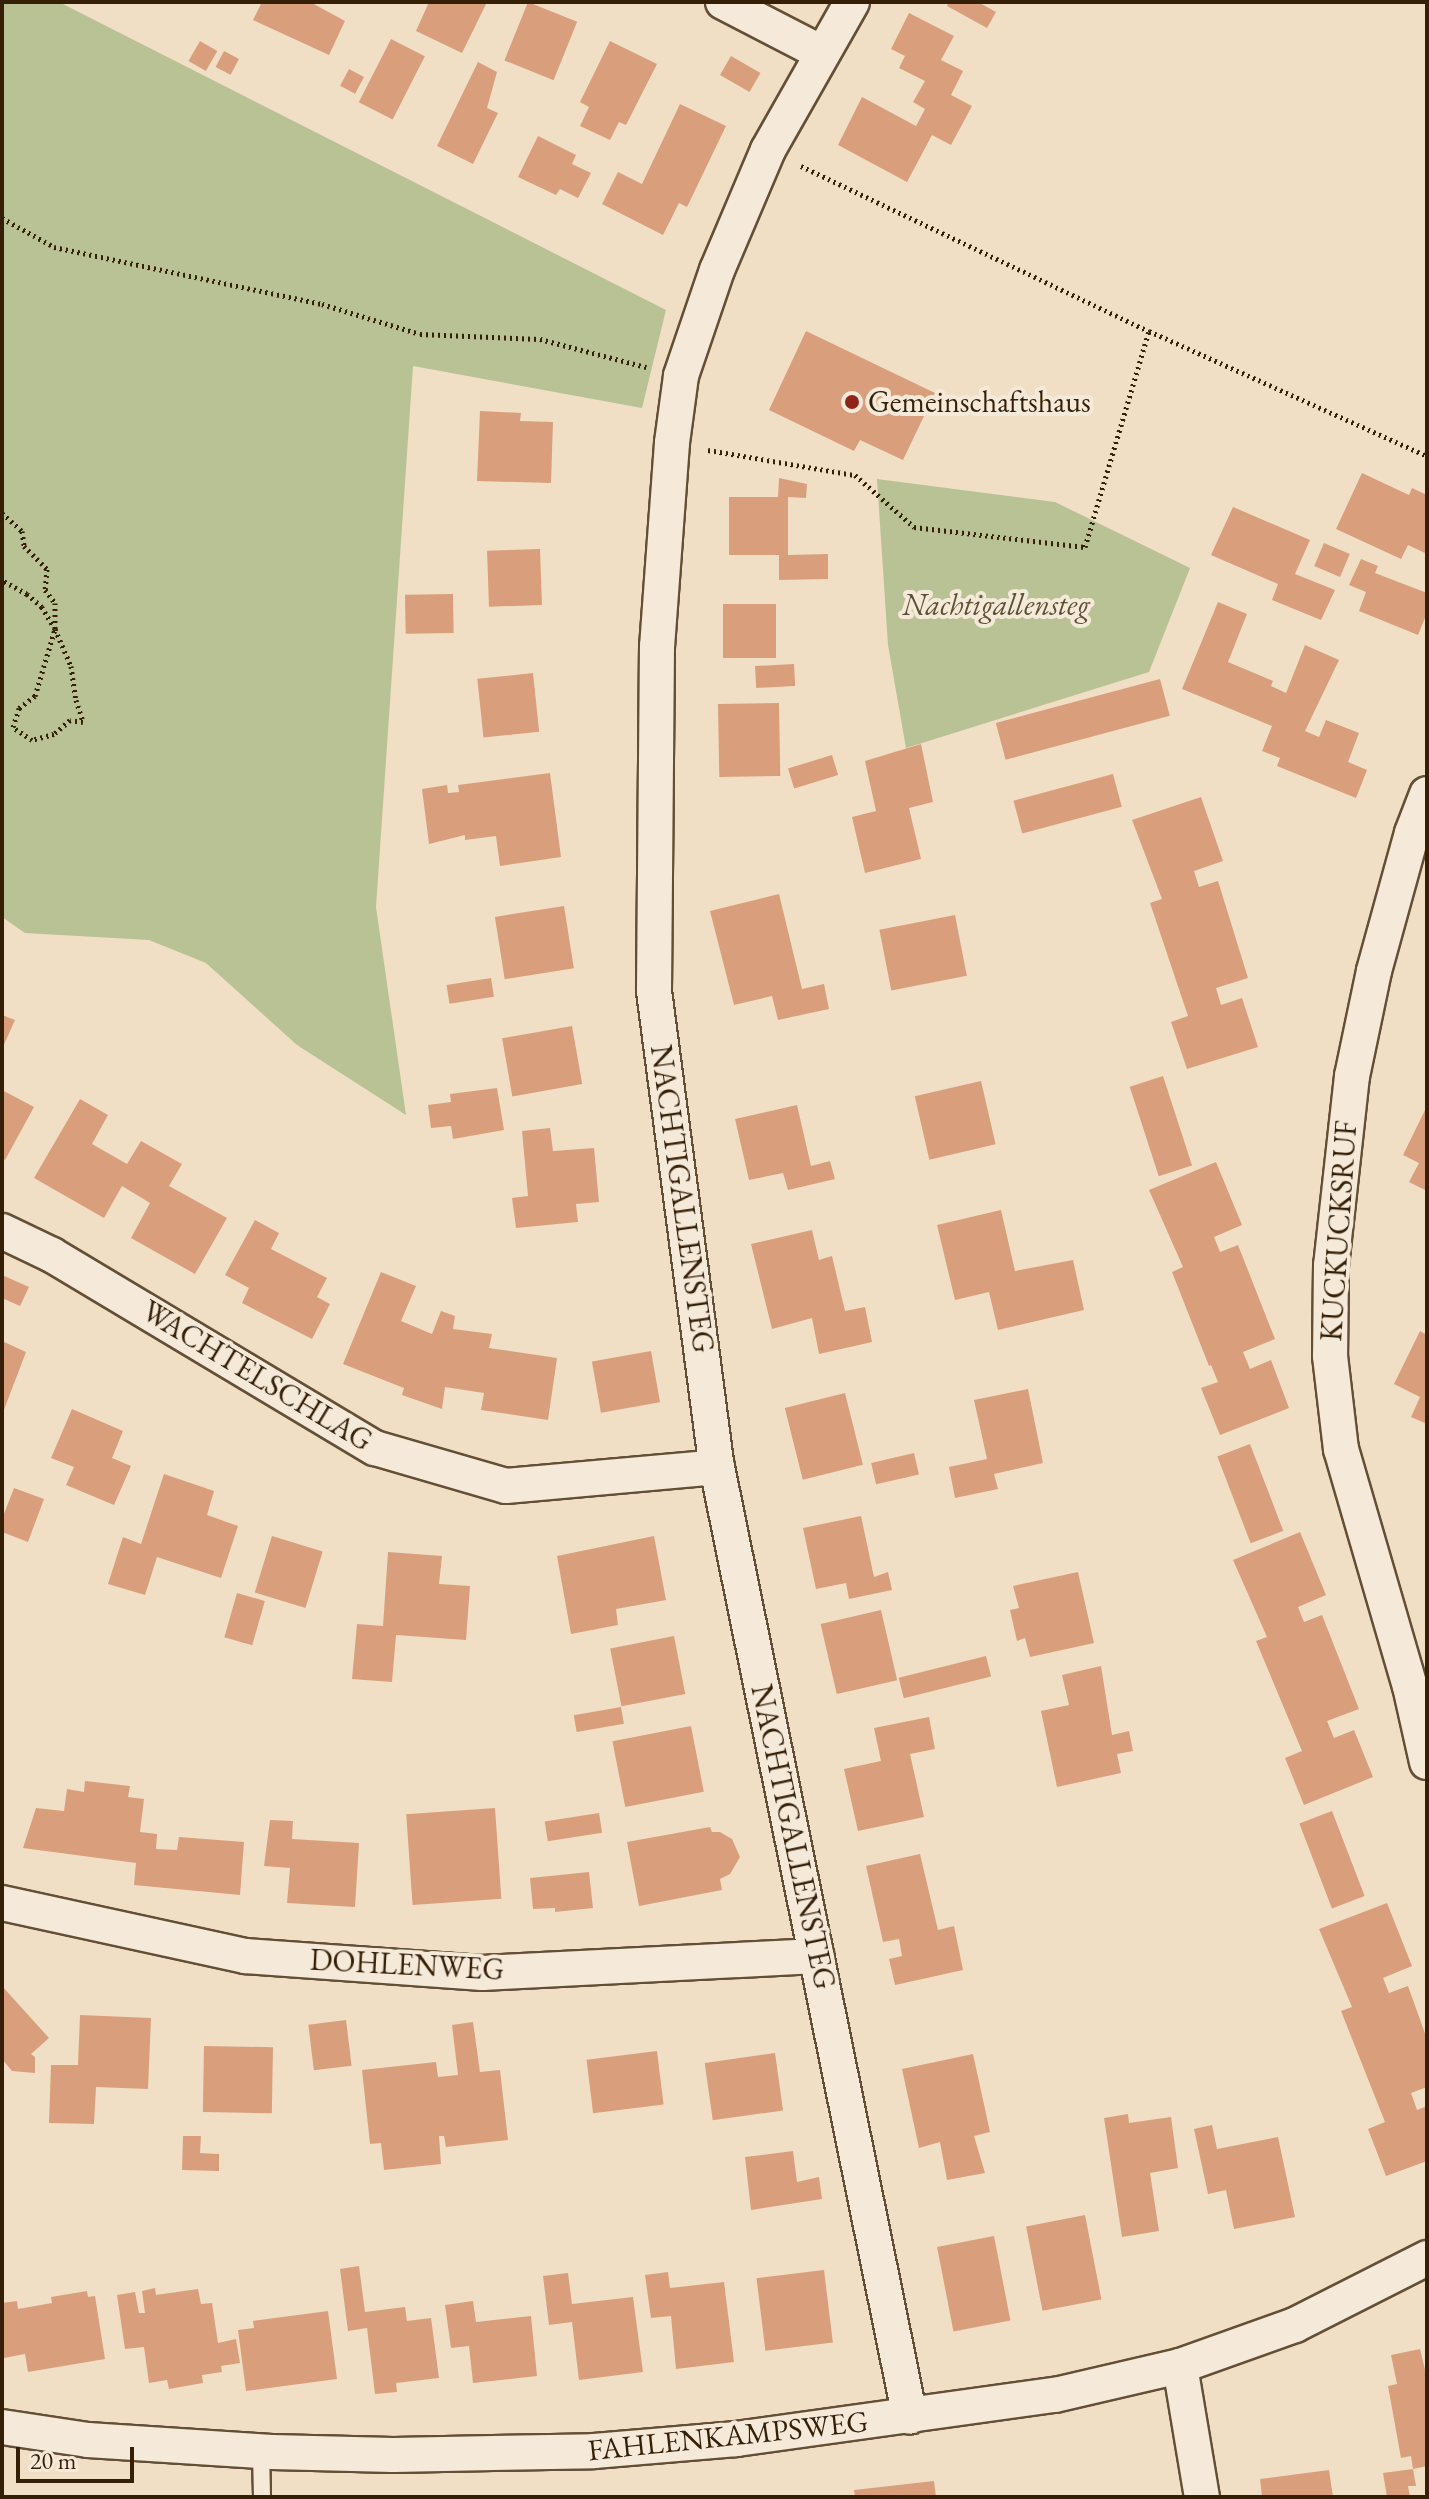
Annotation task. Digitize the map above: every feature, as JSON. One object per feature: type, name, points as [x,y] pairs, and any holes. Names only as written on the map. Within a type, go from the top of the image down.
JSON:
[{"type":"street","points":[[723,2],[822,53]]},
{"type":"street","name":"NACHTIGALLENSTEG","points":[[852,2],[768,150],[717,270],[681,376],[672,443],[657,646],[654,991],[717,1467],[910,2417]]},
{"type":"street","name":"KUCKUCKSRUF","points":[[1427,794],[1412,833],[1374,971],[1352,1076],[1331,1265],[1330,1356],[1341,1449],[1410,1686],[1427,1762]]},
{"type":"street","name":"WACHTELSCHLAG","points":[[2,1231],[52,1255],[375,1448],[506,1486],[717,1467]]},
{"type":"street","name":"DOHLENWEG","points":[[2,1903],[245,1956],[482,1973],[817,1956]]},
{"type":"street","name":"FAHLENKAMPSWEG","points":[[2,2427],[88,2440],[261,2452],[393,2455],[594,2451],[736,2439],[1055,2395],[1180,2366],[1295,2325],[1427,2258]]},
{"type":"street","points":[[1180,2366],[1202,2497]]},
{"type":"lane","points":[[261,2452],[262,2497]]},
{"type":"path","points":[[768,150],[1149,331],[1427,456]]},
{"type":"path","points":[[2,218],[54,247],[322,304],[420,334],[540,339],[681,376]]},
{"type":"path","points":[[672,443],[855,475],[914,527],[1085,547],[1149,331]]},
{"type":"path","points":[[2,513],[22,531],[24,546],[47,569],[45,590],[55,603],[55,629],[35,696],[19,708],[13,727],[32,740],[54,734],[70,720],[83,722],[71,666],[55,629],[35,600],[2,580]]},
{"type":"green space","points":[[2,2],[59,2],[666,310],[642,408],[413,366],[376,907],[406,1115],[297,1045],[206,963],[149,940],[25,933],[2,917]]},
{"type":"green space","name":"Nachtigallensteg","points":[[877,479],[1055,502],[1190,568],[1149,672],[906,748],[888,645]]},
{"type":"building","points":[[262,2],[310,2],[345,21],[329,55],[253,20]]},
{"type":"building","points":[[429,2],[487,2],[462,53],[416,31]]},
{"type":"building","points":[[528,2],[577,22],[554,80],[504,60]]},
{"type":"building","points":[[949,2],[978,2],[996,12],[987,28],[947,6]]},
{"type":"building","points":[[909,13],[954,36],[941,60],[963,71],[951,95],[972,106],[951,145],[932,135],[907,182],[838,145],[862,97],[916,126],[925,109],[913,102],[925,81],[899,68],[905,56],[891,49]]},
{"type":"building","points":[[391,39],[425,56],[393,120],[359,102]]},
{"type":"building","points":[[200,41],[217,51],[206,71],[188,61]]},
{"type":"building","points":[[610,41],[657,64],[626,125],[619,122],[610,140],[580,126],[589,107],[580,102]]},
{"type":"building","points":[[224,51],[239,59],[231,75],[216,67]]},
{"type":"building","points":[[731,56],[760,73],[749,92],[720,75]]},
{"type":"building","points":[[478,62],[497,72],[487,108],[498,113],[473,164],[437,146]]},
{"type":"building","points":[[349,69],[364,77],[355,94],[340,86]]},
{"type":"building","points":[[680,104],[726,126],[687,207],[679,203],[663,235],[602,204],[618,172],[642,184]]},
{"type":"building","points":[[538,136],[576,155],[572,164],[591,173],[578,198],[560,189],[556,195],[518,177]]},
{"type":"building","name":"Gemeinschaftshaus","points":[[806,331],[935,393],[903,460],[860,440],[854,451],[769,410]]},
{"type":"building","points":[[480,411],[521,413],[520,421],[553,422],[551,483],[477,481]]},
{"type":"building","points":[[1362,473],[1409,495],[1412,488],[1427,495],[1427,554],[1408,545],[1401,559],[1336,529]]},
{"type":"building","points":[[779,478],[807,484],[806,498],[788,497],[788,555],[828,554],[828,579],[779,580],[779,555],[729,555],[729,497],[778,497]]},
{"type":"building","points":[[1233,507],[1310,540],[1295,574],[1335,590],[1321,620],[1272,600],[1278,584],[1211,555]]},
{"type":"building","points":[[1324,543],[1350,554],[1340,577],[1314,566]]},
{"type":"building","points":[[540,549],[542,605],[489,607],[487,551]]},
{"type":"building","points":[[1361,559],[1378,566],[1375,573],[1427,593],[1427,613],[1418,635],[1359,611],[1366,592],[1349,585]]},
{"type":"building","points":[[453,594],[454,633],[406,634],[405,595]]},
{"type":"building","points":[[1218,602],[1247,614],[1228,662],[1273,681],[1271,686],[1286,693],[1305,645],[1339,660],[1305,731],[1319,737],[1326,720],[1359,733],[1348,762],[1367,770],[1356,798],[1277,766],[1280,758],[1262,751],[1272,726],[1182,689]]},
{"type":"building","points":[[723,604],[776,604],[776,658],[723,658]]},
{"type":"building","points":[[794,664],[795,686],[756,688],[755,666]]},
{"type":"building","points":[[533,673],[539,732],[483,738],[477,679]]},
{"type":"building","points":[[1160,679],[1170,716],[1006,760],[996,723]]},
{"type":"building","points":[[779,703],[780,776],[719,777],[718,704]]},
{"type":"building","points":[[921,744],[933,802],[909,808],[921,859],[865,873],[852,817],[876,811],[865,761]]},
{"type":"building","points":[[832,755],[838,775],[794,789],[788,768]]},
{"type":"building","points":[[550,773],[561,857],[500,866],[496,836],[465,840],[465,835],[429,844],[422,789],[447,785],[448,793],[459,792],[458,785]]},
{"type":"building","points":[[1113,774],[1122,807],[1022,833],[1014,801]]},
{"type":"building","points":[[1201,797],[1223,861],[1194,871],[1199,887],[1218,881],[1248,978],[1216,988],[1221,1005],[1242,998],[1258,1047],[1187,1069],[1171,1022],[1188,1016],[1150,903],[1162,899],[1132,820]]},
{"type":"building","points":[[779,894],[802,989],[824,984],[829,1009],[778,1020],[772,996],[734,1005],[710,911]]},
{"type":"building","points":[[564,906],[574,968],[505,979],[495,917]]},
{"type":"building","points":[[955,915],[967,976],[891,991],[879,930]]},
{"type":"building","points":[[491,978],[494,997],[450,1004],[447,985]]},
{"type":"building","points":[[2,1015],[15,1020],[2,1049]]},
{"type":"building","points":[[572,1026],[582,1084],[512,1096],[502,1038]]},
{"type":"building","points":[[1163,1076],[1192,1165],[1159,1176],[1130,1087]]},
{"type":"building","points":[[981,1081],[996,1144],[929,1160],[915,1096]]},
{"type":"building","points":[[497,1088],[504,1130],[453,1139],[451,1126],[431,1128],[428,1105],[451,1102],[450,1094]]},
{"type":"building","points":[[2,1090],[34,1107],[5,1160],[2,1158]]},
{"type":"building","points":[[80,1099],[108,1115],[92,1144],[127,1164],[141,1141],[182,1164],[169,1186],[227,1218],[195,1274],[131,1238],[150,1203],[122,1186],[104,1218],[34,1178]]},
{"type":"building","points":[[797,1105],[811,1166],[830,1161],[835,1179],[788,1190],[783,1173],[749,1180],[735,1119]]},
{"type":"building","points":[[1427,1106],[1427,1191],[1409,1182],[1419,1163],[1403,1155]]},
{"type":"building","points":[[550,1128],[553,1151],[594,1148],[599,1202],[576,1204],[578,1222],[516,1228],[512,1198],[528,1196],[522,1131]]},
{"type":"building","points":[[1216,1162],[1242,1225],[1214,1237],[1220,1252],[1238,1245],[1275,1339],[1243,1352],[1250,1369],[1271,1360],[1289,1408],[1220,1435],[1201,1388],[1218,1382],[1172,1272],[1183,1267],[1149,1190]]},
{"type":"building","points":[[1001,1210],[1015,1271],[1073,1260],[1084,1310],[998,1330],[989,1292],[955,1300],[937,1225]]},
{"type":"building","points":[[255,1220],[279,1233],[271,1249],[327,1278],[317,1297],[330,1304],[312,1339],[242,1303],[249,1288],[225,1275]]},
{"type":"building","points":[[812,1230],[819,1260],[832,1256],[845,1311],[865,1307],[872,1342],[819,1354],[812,1318],[772,1329],[751,1244]]},
{"type":"building","points":[[381,1272],[416,1286],[401,1321],[432,1334],[441,1311],[455,1316],[453,1329],[492,1334],[489,1348],[557,1358],[548,1420],[481,1410],[484,1393],[445,1387],[442,1409],[402,1395],[404,1388],[343,1364]]},
{"type":"building","points":[[2,1275],[29,1287],[20,1306],[2,1298]]},
{"type":"building","points":[[1420,1331],[1427,1335],[1427,1424],[1411,1417],[1420,1397],[1394,1384]]},
{"type":"building","points":[[2,1341],[26,1352],[2,1415]]},
{"type":"building","points":[[651,1351],[660,1402],[601,1413],[592,1361]]},
{"type":"building","points":[[1028,1389],[1043,1463],[994,1474],[998,1489],[955,1498],[949,1467],[987,1459],[974,1400]]},
{"type":"building","points":[[845,1393],[863,1465],[803,1480],[785,1408]]},
{"type":"building","points":[[72,1409],[123,1431],[112,1458],[131,1466],[114,1505],[66,1485],[74,1467],[51,1458]]},
{"type":"building","points":[[1250,1444],[1283,1531],[1251,1543],[1217,1457]]},
{"type":"building","points":[[914,1453],[919,1474],[876,1484],[871,1463]]},
{"type":"building","points":[[164,1474],[214,1491],[207,1515],[238,1526],[221,1578],[157,1557],[145,1595],[108,1584],[123,1537],[141,1544]]},
{"type":"building","points":[[14,1488],[44,1499],[28,1542],[2,1532],[2,1519]]},
{"type":"building","points":[[861,1516],[874,1577],[888,1572],[892,1590],[849,1599],[846,1583],[816,1589],[803,1528]]},
{"type":"building","points":[[1300,1532],[1326,1595],[1298,1607],[1304,1622],[1322,1615],[1359,1709],[1327,1721],[1334,1738],[1354,1730],[1373,1777],[1304,1805],[1285,1758],[1302,1751],[1256,1641],[1267,1637],[1233,1560]]},
{"type":"building","points":[[272,1536],[323,1551],[305,1608],[255,1592]]},
{"type":"building","points":[[654,1536],[666,1600],[616,1609],[618,1625],[571,1634],[557,1556]]},
{"type":"building","points":[[388,1552],[442,1556],[439,1584],[470,1586],[466,1640],[396,1635],[392,1682],[352,1679],[357,1624],[383,1626]]},
{"type":"building","points":[[1078,1572],[1094,1643],[1030,1657],[1025,1638],[1017,1641],[1010,1610],[1019,1608],[1013,1586]]},
{"type":"building","points":[[237,1593],[265,1601],[252,1645],[224,1637]]},
{"type":"building","points":[[881,1610],[897,1680],[837,1694],[821,1624]]},
{"type":"building","points":[[674,1636],[685,1694],[621,1706],[610,1648]]},
{"type":"building","points":[[986,1656],[991,1676],[904,1698],[899,1678]]},
{"type":"building","points":[[1101,1666],[1112,1735],[1129,1731],[1133,1751],[1117,1754],[1121,1773],[1057,1787],[1041,1711],[1069,1705],[1062,1675]]},
{"type":"building","points":[[621,1707],[624,1724],[577,1732],[574,1715]]},
{"type":"building","points":[[929,1717],[935,1749],[910,1754],[924,1817],[858,1831],[844,1769],[881,1761],[874,1728]]},
{"type":"building","points":[[691,1726],[704,1792],[625,1807],[612,1741]]},
{"type":"building","points":[[85,1781],[130,1786],[128,1797],[144,1799],[140,1832],[157,1834],[156,1849],[177,1850],[179,1837],[244,1842],[240,1895],[134,1885],[136,1863],[23,1848],[36,1808],[64,1811],[67,1789],[84,1792]]},
{"type":"building","points":[[495,1808],[501,1899],[413,1905],[406,1814]]},
{"type":"building","points":[[1332,1811],[1365,1896],[1332,1908],[1299,1824]]},
{"type":"building","points":[[599,1813],[602,1833],[548,1841],[545,1822]]},
{"type":"building","points":[[270,1820],[293,1821],[292,1839],[359,1843],[355,1907],[287,1903],[290,1868],[264,1866]]},
{"type":"building","points":[[710,1827],[712,1832],[720,1832],[732,1839],[740,1857],[730,1874],[720,1879],[722,1890],[639,1906],[627,1842]]},
{"type":"building","points":[[920,1854],[938,1930],[954,1926],[963,1970],[895,1985],[889,1959],[902,1956],[899,1939],[883,1942],[866,1866]]},
{"type":"building","points":[[589,1872],[593,1908],[555,1912],[555,1908],[533,1909],[530,1878]]},
{"type":"building","points":[[1387,1903],[1412,1966],[1383,1978],[1389,1993],[1408,1986],[1427,2039],[1427,2087],[1411,2093],[1417,2110],[1427,2106],[1427,2161],[1386,2176],[1368,2129],[1385,2122],[1341,2011],[1352,2007],[1319,1929]]},
{"type":"building","points":[[2,1986],[49,2038],[31,2054],[35,2057],[35,2073],[12,2071],[2,2059]]},
{"type":"building","points":[[80,2015],[151,2018],[148,2089],[96,2087],[94,2124],[49,2123],[51,2065],[78,2065]]},
{"type":"building","points":[[346,2020],[352,2066],[314,2070],[308,2025]]},
{"type":"building","points":[[473,2022],[480,2072],[500,2070],[508,2140],[446,2147],[444,2136],[439,2136],[441,2164],[384,2170],[381,2143],[370,2144],[362,2070],[436,2062],[438,2077],[458,2075],[452,2025]]},
{"type":"building","points":[[204,2046],[273,2047],[272,2113],[203,2112]]},
{"type":"building","points":[[657,2051],[664,2105],[593,2113],[587,2060]]},
{"type":"building","points":[[775,2053],[783,2110],[713,2120],[705,2063]]},
{"type":"building","points":[[973,2054],[990,2132],[974,2136],[985,2173],[947,2180],[940,2142],[919,2148],[902,2069]]},
{"type":"building","points":[[1128,2114],[1129,2123],[1171,2117],[1178,2168],[1150,2173],[1159,2231],[1122,2237],[1104,2118]]},
{"type":"building","points":[[1212,2125],[1217,2149],[1278,2137],[1295,2217],[1234,2229],[1226,2190],[1208,2194],[1194,2129]]},
{"type":"building","points":[[183,2136],[201,2136],[200,2153],[219,2154],[219,2171],[182,2170]]},
{"type":"building","points":[[793,2151],[797,2182],[819,2177],[822,2199],[751,2210],[745,2157]]},
{"type":"building","points":[[1085,2215],[1101,2299],[1043,2311],[1026,2226]]},
{"type":"building","points":[[994,2236],[1010,2320],[953,2331],[937,2247]]},
{"type":"building","points":[[359,2266],[365,2312],[405,2307],[407,2321],[431,2318],[439,2378],[396,2383],[397,2392],[375,2394],[367,2328],[348,2331],[340,2269]]},
{"type":"building","points":[[824,2270],[833,2342],[765,2351],[757,2278]]},
{"type":"building","points":[[668,2272],[670,2288],[724,2282],[734,2362],[676,2369],[671,2316],[651,2318],[645,2275]]},
{"type":"building","points":[[568,2273],[572,2304],[633,2297],[643,2372],[579,2380],[572,2322],[549,2325],[543,2276]]},
{"type":"building","points":[[155,2288],[156,2295],[198,2289],[201,2304],[212,2303],[218,2343],[236,2339],[240,2363],[221,2366],[222,2372],[202,2375],[203,2383],[169,2389],[167,2380],[149,2383],[144,2347],[125,2349],[117,2295],[135,2292],[139,2313],[145,2313],[142,2291]]},
{"type":"building","points":[[87,2291],[88,2297],[95,2296],[105,2359],[28,2372],[25,2354],[4,2358],[2,2303],[17,2301],[18,2309],[52,2303],[51,2297]]},
{"type":"building","points":[[473,2301],[476,2322],[531,2316],[537,2376],[473,2383],[469,2346],[451,2348],[445,2305]]},
{"type":"building","points":[[328,2311],[337,2379],[246,2391],[238,2330],[254,2328],[253,2321]]},
{"type":"building","points":[[1420,2349],[1427,2378],[1427,2466],[1413,2469],[1411,2456],[1401,2458],[1388,2386],[1397,2384],[1391,2355]]},
{"type":"building","points":[[1413,2469],[1416,2486],[1408,2486],[1410,2497],[1387,2497],[1383,2473]]},
{"type":"building","points":[[1329,2470],[1333,2497],[1262,2497],[1260,2479]]},
{"type":"building","points":[[934,2481],[936,2497],[855,2497],[854,2490]]},
{"type":"place","name":"Gemeinschaftshaus","points":[[852,402]]}]
